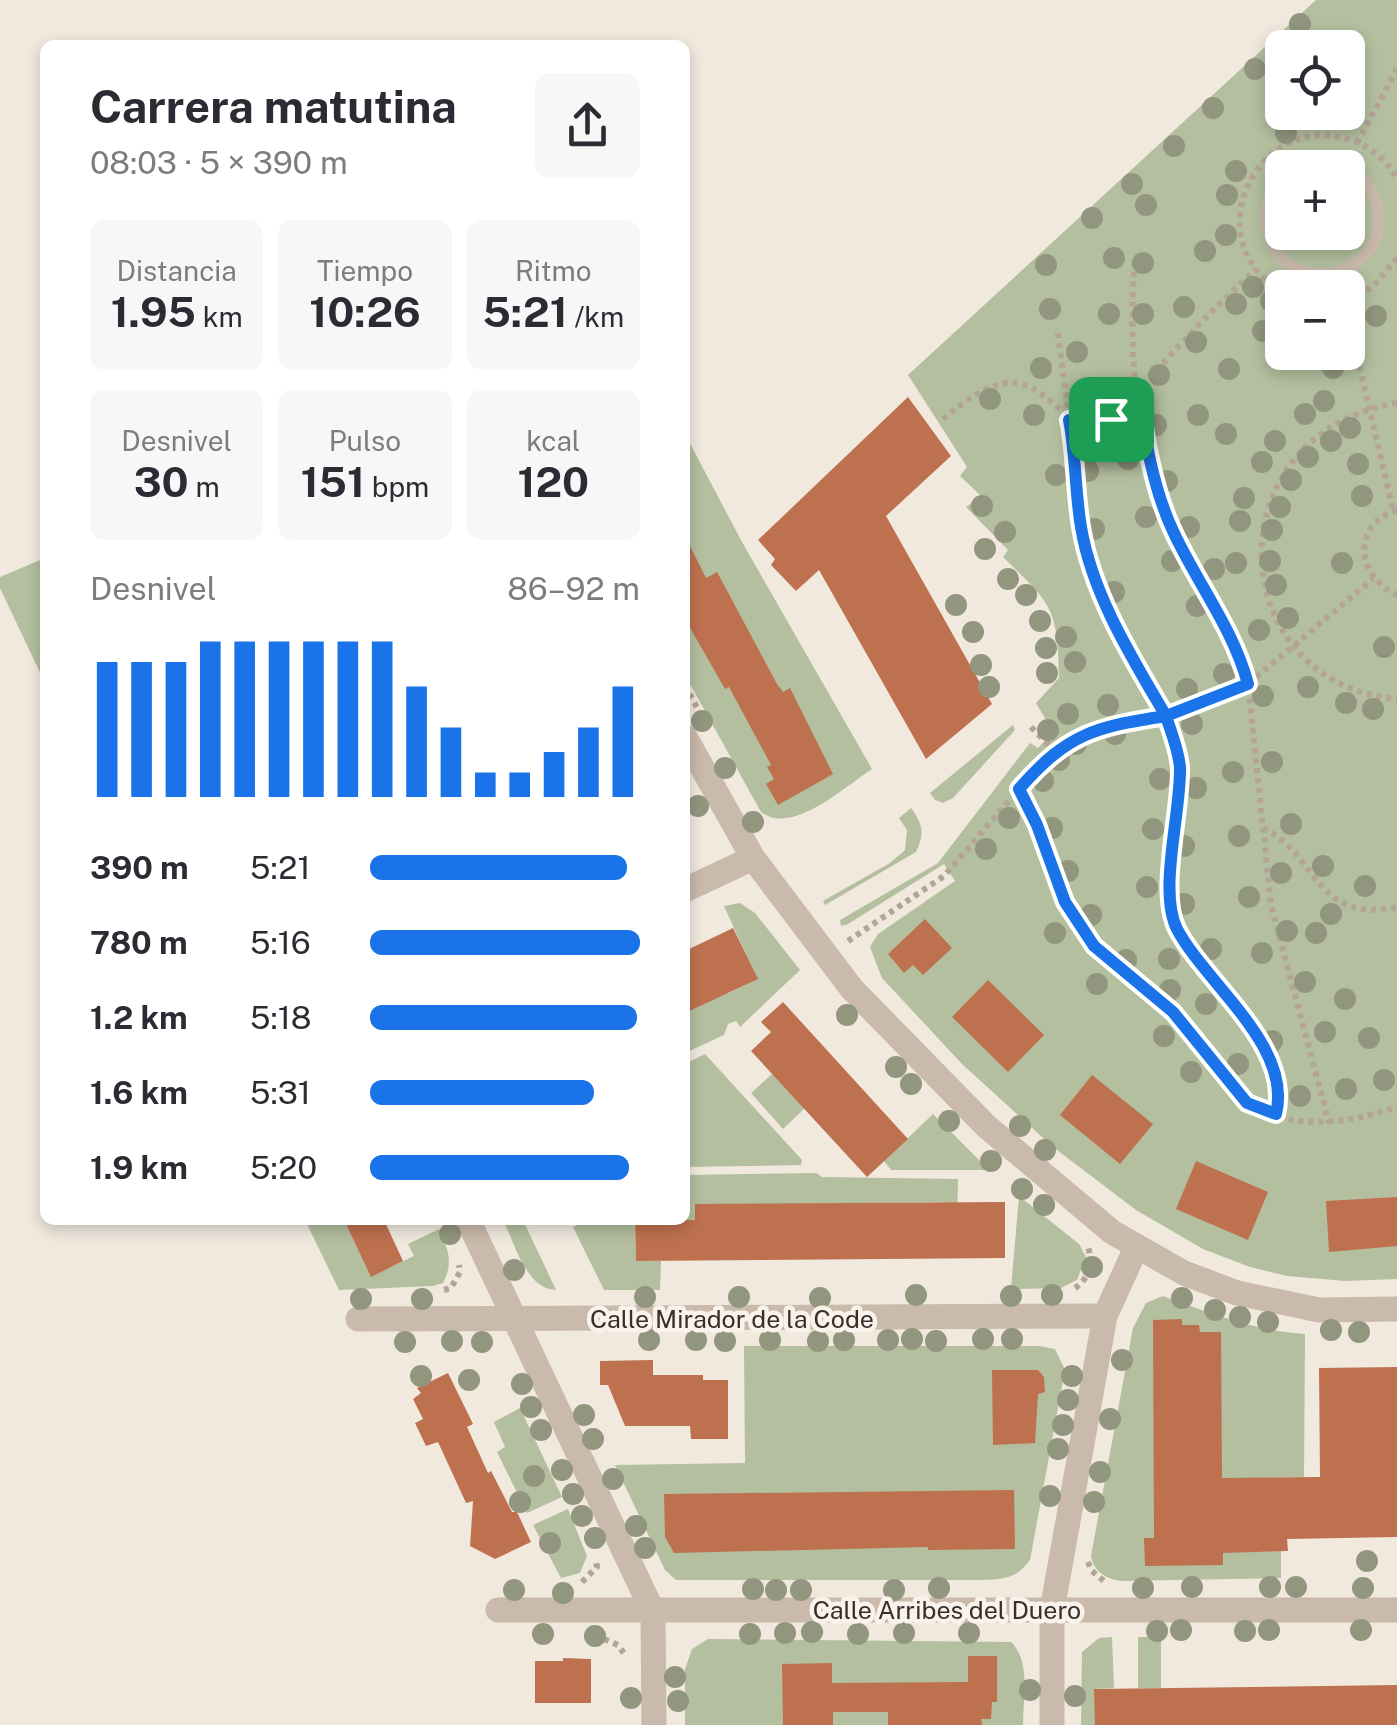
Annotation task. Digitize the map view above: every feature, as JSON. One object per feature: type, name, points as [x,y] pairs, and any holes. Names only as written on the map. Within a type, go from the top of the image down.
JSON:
[{"type":"street","points":[[690,746],[753,858],[852,989],[986,1126],[1136,1248],[1184,1273],[1237,1293],[1319,1310],[1397,1309]]},
{"type":"street","points":[[690,888],[753,858]]},
{"type":"street","points":[[470,1225],[653,1612],[654,1725]]},
{"type":"street","points":[[1052,1725],[1052,1610],[1105,1316],[1136,1248]]},
{"type":"street","name":"Calle Mirador de la Code","points":[[358,1319],[1105,1316]]},
{"type":"street","name":"Calle Arribes del Duero","points":[[498,1610],[1397,1610]]},
{"type":"lane","points":[[1275,250],[1290,266],[1307,273],[1344,272],[1360,262],[1378,230],[1378,211],[1365,181]]},
{"type":"path","points":[[1357,142],[1397,70]]},
{"type":"path","points":[[1341,136],[1371,148],[1397,180]]},
{"type":"path","points":[[1365,291],[1397,258]]},
{"type":"path","points":[[1135,262],[1131,308],[1146,446],[1158,494],[1173,531],[1241,657],[1248,684],[1271,905],[1329,1123]]},
{"type":"path","points":[[943,419],[972,395],[990,387],[1026,384],[1069,420],[1092,428],[1102,424],[1256,269]]},
{"type":"path","points":[[1058,334],[1081,529],[1093,573],[1132,657],[1166,716],[1180,763],[1179,814],[1168,888],[1176,926],[1257,1038],[1281,1094],[1276,1114]]},
{"type":"path","points":[[1360,370],[1395,510],[1375,522],[1365,540],[1364,560],[1373,579],[1397,596]]},
{"type":"path","points":[[1397,403],[1369,408],[1334,422],[1305,445],[1282,474],[1267,508],[1260,544],[1264,581],[1275,616],[1295,647],[1319,670],[1348,687],[1397,698]]},
{"type":"path","points":[[848,941],[944,876],[1019,789],[1070,741],[1103,726],[1166,716],[1248,684],[1373,579]]},
{"type":"path","points":[[690,694],[703,718]]},
{"type":"path","points":[[1030,727],[1056,752]]},
{"type":"path","points":[[1019,789],[1037,825],[1065,902],[1094,946],[1173,1012],[1247,1103],[1307,1123],[1365,1118],[1397,1107]]},
{"type":"path","points":[[1263,828],[1279,835],[1331,898],[1375,912],[1397,907]]},
{"type":"path","points":[[841,932],[857,952]]},
{"type":"path","points":[[1060,1292],[1072,1290],[1088,1275],[1090,1249],[1078,1234]]},
{"type":"path","points":[[431,1293],[451,1288],[460,1272],[458,1255]]},
{"type":"path","points":[[575,1586],[588,1579],[597,1567],[594,1552]]},
{"type":"path","points":[[589,1639],[604,1639],[618,1645],[628,1658]]},
{"type":"green space","points":[[1316,0],[1397,0],[1397,1279],[1345,1281],[1287,1276],[1203,1249],[1136,1210],[1053,1147],[962,1064],[882,978],[870,947],[878,934],[955,881],[944,864],[841,926],[840,920],[938,863],[1030,743],[1038,748],[1053,732],[1036,703],[1059,678],[1054,621],[1042,598],[1003,557],[1008,550],[966,507],[981,496],[960,476],[967,467],[908,375],[1265,47],[1265,130],[1365,130],[1365,30],[1283,30]]},
{"type":"green space","points":[[690,443],[872,769],[802,814],[774,818],[761,812],[690,684]]},
{"type":"green space","points":[[40,560],[40,672],[0,588],[0,577]]},
{"type":"green space","points":[[1013,725],[1015,730],[953,798],[943,803],[935,800],[930,793]]},
{"type":"green space","points":[[911,808],[921,829],[916,852],[825,905],[823,901],[890,863],[905,850],[907,830],[899,818]]},
{"type":"green space","points":[[740,903],[755,913],[800,970],[740,1027],[736,1021],[728,1024],[724,1035],[690,1051],[690,1007],[718,971],[729,993],[757,979],[724,906]]},
{"type":"green space","points":[[705,1054],[802,1160],[801,1165],[690,1167],[690,1062]]},
{"type":"green space","points":[[772,1074],[810,1103],[783,1129],[751,1093]]},
{"type":"green space","points":[[933,1114],[989,1170],[891,1170],[884,1161]]},
{"type":"green space","points":[[816,1173],[822,1177],[958,1179],[957,1227],[942,1202],[696,1205],[695,1228],[690,1224],[690,1175]]},
{"type":"green space","points":[[1019,1196],[1079,1244],[1086,1257],[1077,1280],[1061,1288],[1011,1289]]},
{"type":"green space","points":[[307,1225],[346,1225],[371,1276],[414,1256],[408,1244],[439,1229],[448,1256],[443,1283],[339,1290]]},
{"type":"green space","points":[[505,1225],[525,1225],[556,1290],[537,1282]]},
{"type":"green space","points":[[635,1225],[636,1261],[661,1261],[660,1290],[604,1290],[573,1227]]},
{"type":"green space","points":[[1163,1296],[1250,1325],[1305,1334],[1304,1477],[1253,1478],[1247,1552],[1281,1551],[1281,1578],[1122,1581],[1102,1574],[1093,1562],[1133,1328],[1146,1303]]},
{"type":"green space","points":[[744,1346],[1055,1349],[1065,1370],[1030,1560],[1015,1574],[991,1580],[676,1580],[665,1570],[615,1465],[745,1463]]},
{"type":"green space","points":[[520,1408],[562,1497],[527,1513],[497,1452],[505,1447],[494,1422]]},
{"type":"green space","points":[[568,1509],[587,1556],[580,1573],[561,1578],[533,1525]]},
{"type":"green space","points":[[1112,1637],[1114,1688],[1095,1689],[1095,1725],[1081,1725],[1082,1652],[1099,1638]]},
{"type":"green space","points":[[1138,1637],[1161,1637],[1161,1688],[1138,1688]]},
{"type":"green space","points":[[708,1639],[1011,1642],[1024,1670],[1023,1725],[685,1725],[685,1669],[692,1649]]},
{"type":"building","points":[[908,397],[951,456],[886,516],[992,704],[926,759],[819,570],[796,591],[771,565],[775,559],[758,540]]},
{"type":"building","points":[[690,546],[706,578],[717,572],[777,684],[783,692],[790,688],[833,774],[778,805],[766,784],[774,779],[767,767],[771,765],[729,687],[725,689],[690,628]]},
{"type":"building","points":[[925,919],[952,948],[923,975],[913,965],[904,973],[888,954]]},
{"type":"building","points":[[733,928],[758,979],[690,1011],[690,949]]},
{"type":"building","points":[[988,980],[1044,1035],[1008,1072],[952,1017]]},
{"type":"building","points":[[783,1002],[908,1139],[867,1177],[751,1051],[771,1032],[761,1022]]},
{"type":"building","points":[[1092,1075],[1153,1124],[1120,1164],[1060,1115]]},
{"type":"building","points":[[1196,1161],[1268,1192],[1248,1240],[1176,1209]]},
{"type":"building","points":[[1397,1197],[1397,1246],[1329,1252],[1326,1201]]},
{"type":"building","points":[[1005,1202],[1005,1258],[636,1261],[635,1225],[690,1225],[690,1220],[695,1220],[695,1204]]},
{"type":"building","points":[[346,1225],[386,1225],[403,1261],[371,1277]]},
{"type":"building","points":[[1182,1319],[1182,1325],[1199,1325],[1200,1332],[1221,1332],[1222,1478],[1320,1477],[1319,1368],[1397,1367],[1397,1537],[1287,1539],[1288,1551],[1223,1553],[1223,1565],[1145,1566],[1144,1538],[1154,1538],[1153,1320]]},
{"type":"building","points":[[653,1360],[653,1375],[703,1375],[703,1380],[728,1380],[728,1439],[691,1439],[690,1426],[625,1426],[608,1385],[600,1385],[600,1361]]},
{"type":"building","points":[[992,1370],[1038,1370],[1044,1377],[1045,1392],[1038,1394],[1035,1443],[993,1445]]},
{"type":"building","points":[[448,1373],[473,1424],[467,1427],[488,1473],[491,1471],[512,1512],[517,1512],[531,1542],[495,1559],[470,1546],[473,1501],[466,1503],[438,1442],[426,1446],[415,1423],[423,1419],[413,1399],[421,1393],[417,1388]]},
{"type":"building","points":[[1014,1490],[1015,1549],[928,1547],[674,1553],[665,1537],[664,1494]]},
{"type":"building","points":[[968,1656],[997,1656],[997,1702],[992,1702],[991,1719],[981,1719],[982,1725],[888,1725],[888,1712],[833,1712],[833,1725],[783,1725],[782,1664],[832,1663],[832,1683],[968,1682]]},
{"type":"building","points":[[591,1659],[591,1703],[535,1703],[535,1661]]},
{"type":"building","points":[[1397,1685],[1397,1725],[1095,1725],[1094,1689]]},
{"type":"route","points":[[1111,419],[1092,428],[1069,420],[1081,529],[1093,573],[1132,657],[1166,716],[1103,726],[1070,741],[1040,765],[1019,789],[1037,825],[1065,902],[1094,946],[1130,980],[1173,1012],[1247,1103],[1276,1114],[1281,1094],[1257,1038],[1176,926],[1168,888],[1179,814],[1180,763],[1166,716],[1248,684],[1241,657],[1173,531],[1158,494],[1138,388],[1111,419]]}]
